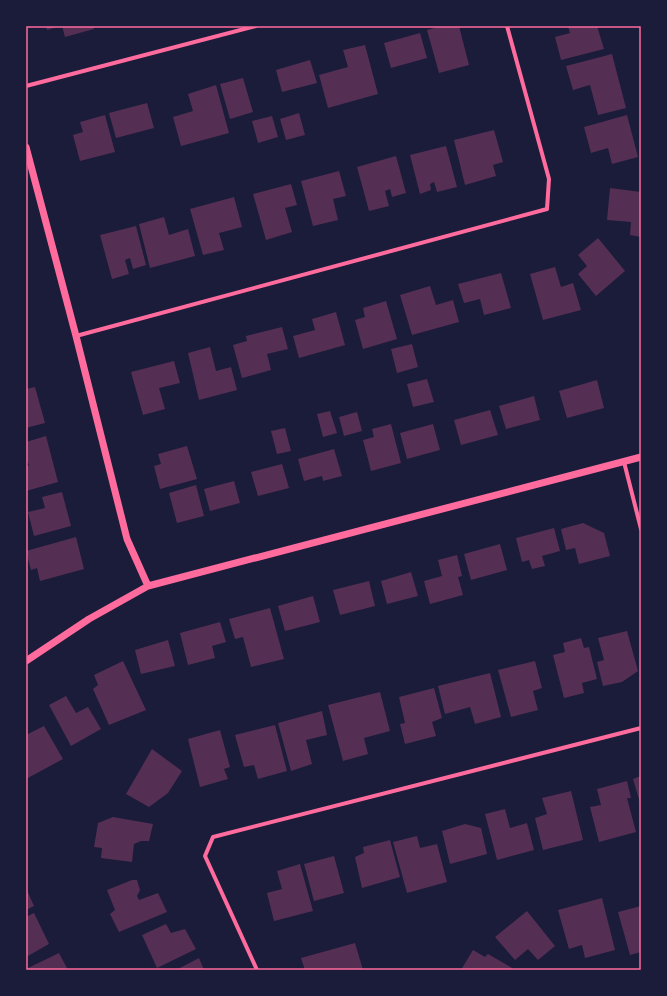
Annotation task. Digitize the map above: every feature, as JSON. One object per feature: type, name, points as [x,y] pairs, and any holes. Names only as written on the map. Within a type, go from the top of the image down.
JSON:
[{"type":"street","points":[[26,86],[256,26]]},
{"type":"street","points":[[76,336],[547,209],[549,180],[507,26]]},
{"type":"street","points":[[26,147],[76,336],[127,539],[148,586]]},
{"type":"street","points":[[26,661],[89,618],[148,586],[641,457]]},
{"type":"street","points":[[624,462],[641,529]]},
{"type":"street","points":[[257,970],[205,856],[213,837],[641,728]]},
{"type":"building","points":[[46,26],[61,26],[47,30]]},
{"type":"building","points":[[62,26],[93,26],[94,29],[65,37]]},
{"type":"building","points":[[441,26],[459,26],[469,65],[439,73],[427,30]]},
{"type":"building","points":[[568,26],[597,26],[604,49],[561,60],[555,37],[570,33]]},
{"type":"building","points":[[420,33],[427,58],[391,68],[384,43]]},
{"type":"building","points":[[365,45],[378,94],[328,108],[319,75],[348,67],[343,50]]},
{"type":"building","points":[[612,54],[626,108],[598,115],[590,85],[573,90],[566,66]]},
{"type":"building","points":[[310,60],[317,83],[282,92],[276,70]]},
{"type":"building","points":[[243,78],[253,112],[230,119],[220,84]]},
{"type":"building","points":[[216,85],[229,133],[181,146],[173,117],[193,111],[188,94]]},
{"type":"building","points":[[147,103],[154,128],[116,138],[109,113]]},
{"type":"building","points":[[299,113],[305,135],[286,140],[280,119]]},
{"type":"building","points":[[105,115],[115,152],[80,161],[73,135],[83,132],[80,122]]},
{"type":"building","points":[[627,115],[638,157],[612,164],[608,148],[591,153],[584,127]]},
{"type":"building","points":[[272,116],[278,137],[258,143],[252,121]]},
{"type":"building","points":[[494,130],[503,162],[493,165],[496,176],[465,185],[454,140]]},
{"type":"building","points":[[446,146],[457,187],[437,192],[434,182],[430,184],[431,190],[420,194],[410,155]]},
{"type":"building","points":[[396,156],[406,193],[392,197],[390,189],[385,191],[389,206],[369,211],[357,167]]},
{"type":"building","points":[[339,171],[346,196],[333,199],[338,220],[313,226],[301,181]]},
{"type":"building","points":[[291,184],[297,205],[285,208],[292,232],[266,240],[253,194]]},
{"type":"building","points":[[610,188],[641,192],[641,237],[630,235],[631,222],[607,220]]},
{"type":"building","points":[[234,197],[242,227],[219,233],[224,250],[203,255],[190,209]]},
{"type":"building","points":[[164,217],[169,235],[188,229],[195,256],[150,268],[139,224]]},
{"type":"building","points":[[136,226],[146,265],[133,269],[130,258],[125,260],[129,274],[112,279],[100,235]]},
{"type":"building","points":[[598,238],[625,271],[596,296],[578,274],[587,266],[578,255]]},
{"type":"building","points":[[555,267],[561,287],[573,283],[581,310],[543,320],[530,274]]},
{"type":"building","points":[[501,273],[511,308],[484,315],[480,299],[464,303],[458,284]]},
{"type":"building","points":[[430,286],[436,305],[453,300],[459,322],[412,335],[400,295]]},
{"type":"building","points":[[386,301],[397,339],[363,349],[355,320],[365,317],[363,308]]},
{"type":"building","points":[[336,312],[345,345],[299,358],[293,336],[315,330],[312,319]]},
{"type":"building","points":[[282,327],[288,349],[267,354],[271,370],[242,378],[233,345],[247,341],[246,336]]},
{"type":"building","points":[[412,344],[418,367],[397,373],[391,349]]},
{"type":"building","points":[[210,347],[216,371],[231,367],[237,390],[199,400],[188,353]]},
{"type":"building","points":[[174,361],[180,383],[159,388],[165,409],[143,415],[131,372]]},
{"type":"building","points":[[427,379],[434,402],[413,407],[407,384]]},
{"type":"building","points":[[597,380],[604,408],[567,418],[559,391]]},
{"type":"building","points":[[35,387],[45,423],[26,428],[26,389]]},
{"type":"building","points":[[534,396],[540,420],[506,429],[499,406]]},
{"type":"building","points":[[490,410],[498,435],[461,445],[454,420]]},
{"type":"building","points":[[330,411],[337,433],[323,437],[317,414]]},
{"type":"building","points":[[357,412],[362,431],[344,436],[339,417]]},
{"type":"building","points":[[391,424],[401,463],[371,471],[363,440],[374,437],[372,429]]},
{"type":"building","points":[[433,424],[440,450],[407,459],[400,433]]},
{"type":"building","points":[[285,428],[291,451],[277,454],[271,431]]},
{"type":"building","points":[[46,436],[58,482],[26,491],[26,466],[29,466],[26,454],[26,442]]},
{"type":"building","points":[[187,446],[197,479],[160,489],[154,466],[161,464],[158,454]]},
{"type":"building","points":[[334,449],[342,476],[323,481],[322,476],[304,481],[298,459]]},
{"type":"building","points":[[282,464],[289,488],[258,496],[251,472]]},
{"type":"building","points":[[234,481],[240,503],[210,511],[204,489]]},
{"type":"building","points":[[196,485],[204,516],[177,523],[169,493]]},
{"type":"building","points":[[62,492],[71,526],[34,536],[28,512],[45,508],[42,497]]},
{"type":"building","points":[[583,523],[604,533],[610,556],[579,564],[575,548],[566,550],[561,529]]},
{"type":"building","points":[[554,528],[560,551],[542,556],[545,566],[532,569],[529,560],[522,562],[516,538]]},
{"type":"building","points":[[76,537],[84,569],[40,581],[37,568],[31,570],[26,551]]},
{"type":"building","points":[[500,544],[507,570],[471,580],[464,554]]},
{"type":"building","points":[[457,555],[462,576],[458,577],[463,595],[430,604],[424,581],[442,576],[438,560]]},
{"type":"building","points":[[411,572],[418,596],[387,604],[381,581]]},
{"type":"building","points":[[369,581],[375,606],[340,615],[333,590]]},
{"type":"building","points":[[313,596],[320,622],[285,631],[278,606]]},
{"type":"building","points":[[270,608],[284,659],[251,667],[243,637],[235,639],[229,619]]},
{"type":"building","points":[[220,622],[226,642],[212,646],[215,658],[188,665],[180,633]]},
{"type":"building","points":[[627,631],[638,671],[622,682],[603,686],[597,662],[604,660],[598,638]]},
{"type":"building","points":[[581,638],[584,648],[589,647],[597,679],[582,683],[584,693],[564,698],[553,655],[565,652],[563,643]]},
{"type":"building","points":[[168,640],[175,666],[141,674],[135,650]]},
{"type":"building","points":[[123,661],[146,710],[109,725],[93,689],[98,685],[94,675]]},
{"type":"building","points":[[535,661],[542,688],[533,691],[538,710],[511,717],[498,670]]},
{"type":"building","points":[[490,673],[501,717],[475,724],[470,707],[445,714],[438,686]]},
{"type":"building","points":[[434,688],[442,718],[432,722],[436,736],[405,744],[400,724],[405,723],[399,697]]},
{"type":"building","points":[[380,692],[390,731],[364,738],[368,754],[343,761],[328,705]]},
{"type":"building","points":[[66,696],[76,713],[88,707],[101,729],[71,746],[49,705]]},
{"type":"building","points":[[322,711],[327,735],[306,740],[312,764],[291,771],[278,723]]},
{"type":"building","points":[[275,725],[287,771],[258,779],[254,765],[244,767],[235,735]]},
{"type":"building","points":[[44,726],[63,759],[26,779],[26,735]]},
{"type":"building","points":[[220,730],[230,767],[224,769],[228,779],[200,787],[188,739]]},
{"type":"building","points":[[152,749],[182,771],[168,793],[149,807],[126,794]]},
{"type":"building","points":[[641,776],[641,806],[633,779]]},
{"type":"building","points":[[627,781],[631,798],[627,798],[636,832],[599,842],[590,807],[601,805],[597,789]]},
{"type":"building","points":[[571,791],[583,840],[543,850],[535,818],[547,814],[542,798]]},
{"type":"building","points":[[505,809],[510,828],[527,823],[534,850],[497,860],[485,814]]},
{"type":"building","points":[[113,817],[153,824],[149,841],[141,841],[134,844],[132,862],[101,858],[102,848],[94,847],[98,823]]},
{"type":"building","points":[[465,824],[481,828],[487,854],[450,864],[442,831]]},
{"type":"building","points":[[417,836],[420,848],[437,844],[447,882],[407,893],[393,842]]},
{"type":"building","points":[[390,840],[400,877],[362,888],[355,857],[364,853],[363,847]]},
{"type":"building","points":[[334,856],[344,893],[314,901],[304,864]]},
{"type":"building","points":[[300,864],[313,911],[274,921],[267,893],[282,889],[277,871]]},
{"type":"building","points":[[132,880],[137,880],[140,890],[137,896],[139,900],[158,893],[167,912],[119,932],[110,914],[115,910],[107,890]]},
{"type":"building","points":[[26,888],[34,906],[26,910]]},
{"type":"building","points":[[602,898],[615,950],[585,958],[582,945],[569,949],[558,910]]},
{"type":"building","points":[[641,906],[641,952],[630,955],[618,912]]},
{"type":"building","points":[[527,911],[555,946],[538,960],[528,949],[515,960],[495,937]]},
{"type":"building","points":[[34,913],[49,944],[26,957],[26,917]]},
{"type":"building","points":[[166,924],[171,933],[185,929],[196,949],[157,968],[142,935]]},
{"type":"building","points":[[355,943],[363,970],[305,970],[301,958]]},
{"type":"building","points":[[473,950],[485,957],[488,954],[512,968],[511,970],[461,970]]},
{"type":"building","points":[[59,953],[68,970],[26,970],[26,969]]},
{"type":"building","points":[[199,958],[204,970],[176,970]]}]
